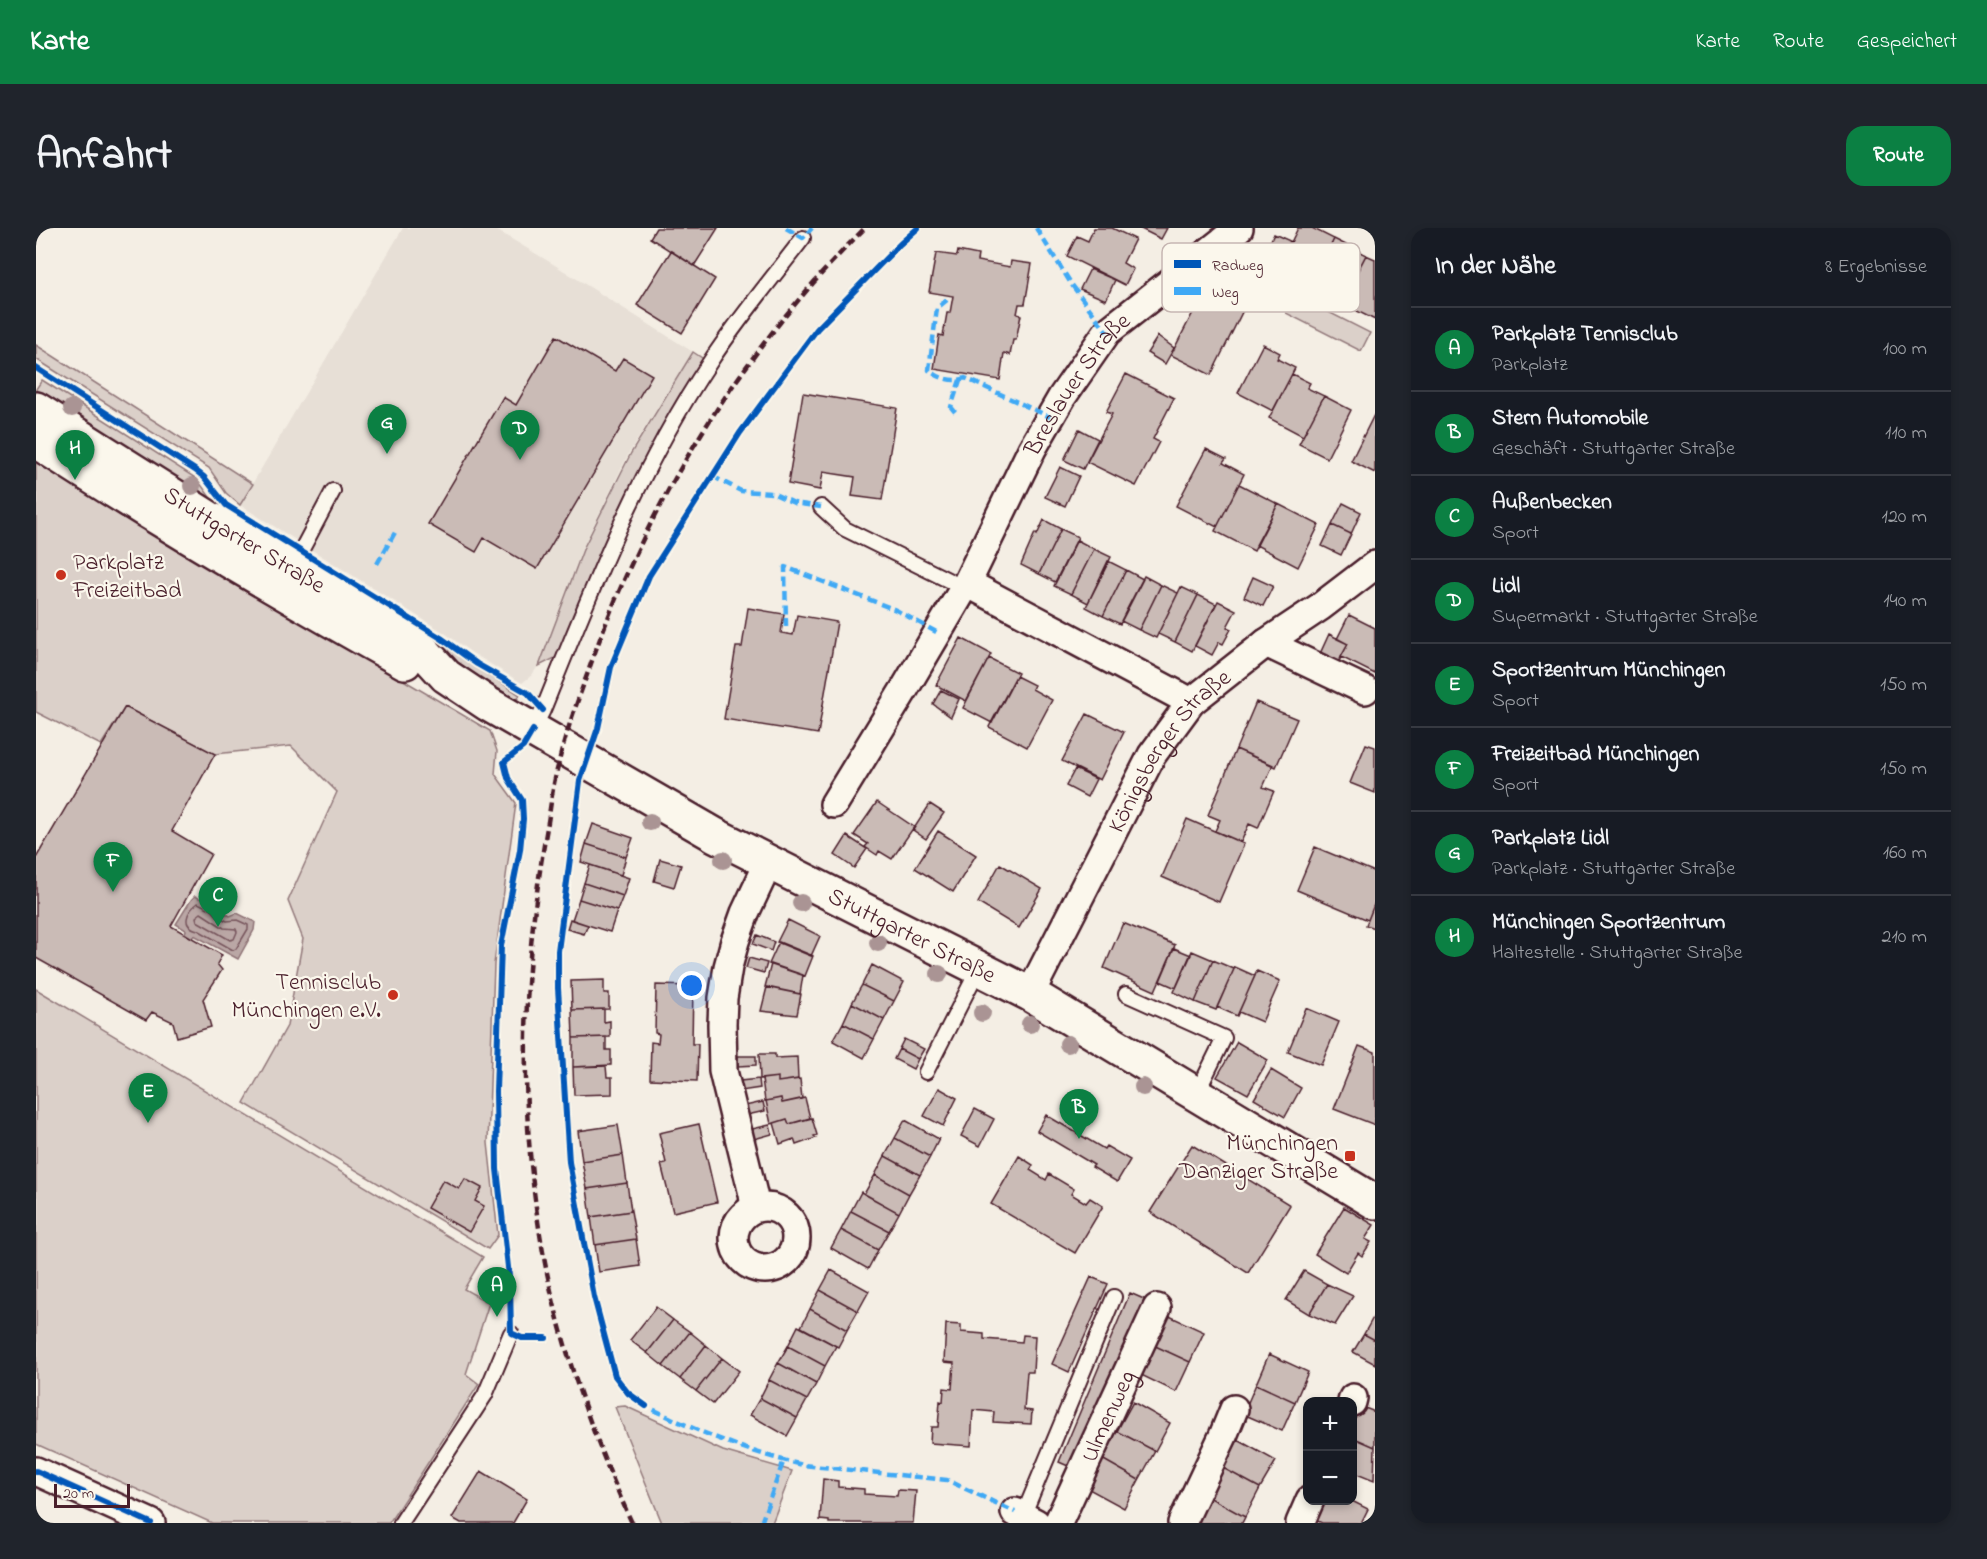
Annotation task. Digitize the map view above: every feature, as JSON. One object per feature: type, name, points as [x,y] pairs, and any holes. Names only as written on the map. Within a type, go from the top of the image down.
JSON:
[{"type":"street","name":"Breslauer Straße","points":[[1220,243],[1239,228]]},
{"type":"street","name":"Breslauer Straße","points":[[834,804],[965,585],[1032,449],[1062,397],[1107,332],[1162,289]]},
{"type":"street","name":"Stuttgarter Straße","points":[[36,409],[280,576]]},
{"type":"street","name":"Stuttgarter Straße","points":[[36,441],[118,493],[280,576],[353,604],[425,653],[446,676],[533,730],[715,835],[1030,994],[1375,1202]]},
{"type":"street","name":"Königsberger Straße","points":[[1030,994],[1152,755],[1191,702],[1266,643],[1320,607],[1375,565]]},
{"type":"street","points":[[965,585],[1191,702]]},
{"type":"street","points":[[1266,643],[1365,690]]},
{"type":"street","points":[[755,1208],[723,1071],[723,998],[735,941],[745,913],[769,862]]},
{"type":"street","name":"Ulmenweg","points":[[1058,1523],[1157,1308]]},
{"type":"street","points":[[1182,1523],[1224,1436],[1234,1409]]},
{"type":"street","points":[[36,1471],[151,1523]]},
{"type":"street","points":[[1300,1523],[1308,1505]]},
{"type":"lane","points":[[533,730],[599,570],[637,489],[710,362],[803,238]]},
{"type":"lane","points":[[280,576],[301,551],[333,491]]},
{"type":"lane","points":[[821,507],[845,530],[965,585]]},
{"type":"lane","points":[[926,1072],[979,968]]},
{"type":"lane","points":[[1126,994],[1224,1038],[1196,1095]]},
{"type":"lane","points":[[1021,1519],[1114,1297]]},
{"type":"lane","points":[[407,1521],[485,1395],[511,1333]]},
{"type":"shaded area","points":[[403,228],[493,228],[693,352],[629,453],[583,547],[538,666],[522,683],[240,505]]},
{"type":"shaded area","points":[[1329,312],[1370,333],[1361,351],[1286,313]]},
{"type":"shaded area","points":[[36,345],[253,484],[240,505],[226,493],[209,468],[36,359]]},
{"type":"shaded area","points":[[693,352],[705,360],[660,433],[632,485],[557,657],[539,666],[584,547],[631,453]]},
{"type":"shaded area","points":[[42,380],[197,479],[212,500],[248,524],[36,395],[36,389]]},
{"type":"shaded area","points":[[36,459],[490,731],[497,751],[495,774],[516,803],[494,964],[488,1143],[498,1235],[488,1249],[244,1103],[287,1026],[303,939],[288,901],[337,792],[291,746],[215,754],[125,707],[101,745],[36,712]]},
{"type":"shaded area","points":[[426,634],[520,695],[518,698],[515,699],[451,661]]},
{"type":"shaded area","points":[[36,989],[483,1257],[464,1289],[489,1303],[466,1374],[479,1384],[389,1523],[212,1523],[36,1444]]},
{"type":"shaded area","points":[[625,1406],[723,1451],[792,1471],[772,1523],[662,1523],[615,1407]]},
{"type":"water","points":[[195,896],[211,904],[216,896],[224,901],[219,910],[230,916],[237,913],[255,922],[254,930],[238,959],[194,935],[192,938],[185,933],[186,930],[176,924]]},
{"type":"building","points":[[656,228],[718,228],[694,266],[650,238]]},
{"type":"building","points":[[1094,228],[1112,228],[1135,239],[1123,263],[1133,269],[1125,285],[1067,256],[1077,236],[1088,241]]},
{"type":"building","points":[[1139,228],[1167,228],[1161,239]]},
{"type":"building","points":[[1298,228],[1312,228],[1334,239],[1332,243],[1291,243]]},
{"type":"building","points":[[1274,234],[1290,241],[1289,243],[1270,243]]},
{"type":"building","points":[[671,251],[715,279],[682,333],[637,305]]},
{"type":"building","points":[[958,251],[978,255],[977,261],[1010,267],[1011,261],[1032,264],[1025,304],[1019,304],[1017,314],[1021,315],[1016,340],[1013,340],[1010,355],[1004,353],[1000,380],[934,369],[939,335],[943,336],[953,296],[929,292],[936,253],[957,256]]},
{"type":"building","points":[[1360,252],[1366,255],[1360,267]]},
{"type":"building","points":[[1366,255],[1375,259],[1375,320],[1359,312],[1360,267]]},
{"type":"building","points":[[1090,269],[1115,280],[1106,300],[1080,289]]},
{"type":"building","points":[[1193,312],[1242,312],[1211,375],[1171,355]]},
{"type":"building","points":[[556,336],[615,371],[623,358],[652,375],[537,569],[484,538],[476,552],[428,524],[503,397],[516,405]]},
{"type":"building","points":[[1158,336],[1174,348],[1165,364],[1147,353]]},
{"type":"building","points":[[1263,344],[1280,353],[1277,359],[1295,368],[1273,411],[1238,393]]},
{"type":"building","points":[[1126,374],[1174,398],[1153,439],[1159,442],[1136,486],[1087,462],[1112,414],[1106,412]]},
{"type":"building","points":[[1292,374],[1310,383],[1307,388],[1324,396],[1303,436],[1269,418]]},
{"type":"building","points":[[803,393],[897,408],[882,500],[852,496],[855,477],[823,472],[820,490],[788,484]]},
{"type":"building","points":[[1324,396],[1351,410],[1327,458],[1299,444]]},
{"type":"building","points":[[1375,415],[1375,473],[1351,461]]},
{"type":"building","points":[[1079,429],[1098,439],[1083,469],[1064,460]]},
{"type":"building","points":[[1206,449],[1226,459],[1223,463],[1244,474],[1217,527],[1176,506]]},
{"type":"building","points":[[1060,467],[1079,476],[1065,506],[1045,497]]},
{"type":"building","points":[[1239,484],[1278,504],[1254,551],[1215,531]]},
{"type":"building","points":[[1343,503],[1361,512],[1351,534],[1332,525]]},
{"type":"building","points":[[1278,504],[1319,525],[1298,567],[1256,545]]},
{"type":"building","points":[[1044,520],[1061,529],[1039,574],[1021,565],[1035,533],[1037,535]]},
{"type":"building","points":[[1332,525],[1351,534],[1341,555],[1322,546]]},
{"type":"building","points":[[1061,529],[1078,537],[1055,582],[1039,574]]},
{"type":"building","points":[[1077,540],[1094,549],[1071,594],[1054,586]]},
{"type":"building","points":[[1094,549],[1111,557],[1088,603],[1071,594]]},
{"type":"building","points":[[1108,561],[1126,570],[1103,616],[1086,607]]},
{"type":"building","points":[[1126,570],[1143,579],[1120,624],[1103,616]]},
{"type":"building","points":[[1144,576],[1161,585],[1139,630],[1121,621]]},
{"type":"building","points":[[1253,577],[1273,586],[1263,606],[1244,597]]},
{"type":"building","points":[[1161,585],[1178,593],[1156,638],[1139,630]]},
{"type":"building","points":[[1181,587],[1198,595],[1175,642],[1158,634]]},
{"type":"building","points":[[1198,595],[1216,604],[1192,651],[1175,642]]},
{"type":"building","points":[[1218,601],[1236,610],[1227,627],[1231,629],[1223,644],[1219,642],[1212,655],[1195,646]]},
{"type":"building","points":[[748,608],[784,614],[781,633],[793,635],[797,615],[837,622],[818,734],[724,719],[736,647],[742,647]]},
{"type":"building","points":[[1349,615],[1375,628],[1375,674],[1341,657],[1348,644],[1337,639]]},
{"type":"building","points":[[1329,634],[1348,644],[1337,665],[1319,656]]},
{"type":"building","points":[[961,638],[991,654],[966,701],[936,685]]},
{"type":"building","points":[[989,658],[1018,673],[992,723],[963,708]]},
{"type":"building","points":[[1016,676],[1034,685],[1032,689],[1052,700],[1027,747],[989,727]]},
{"type":"building","points":[[941,690],[959,699],[951,717],[933,704]]},
{"type":"building","points":[[1256,702],[1297,719],[1276,767],[1236,749]]},
{"type":"building","points":[[125,707],[215,754],[172,831],[211,854],[171,926],[222,955],[217,964],[222,970],[203,999],[211,1027],[177,1037],[173,1022],[152,1012],[146,1020],[36,958],[36,858]]},
{"type":"building","points":[[1087,714],[1124,732],[1100,780],[1062,761]]},
{"type":"building","points":[[1366,744],[1375,747],[1375,793],[1350,783]]},
{"type":"building","points":[[1236,749],[1273,765],[1263,787],[1274,791],[1258,828],[1249,824],[1241,842],[1215,831],[1220,820],[1208,815]]},
{"type":"building","points":[[1075,769],[1096,779],[1087,797],[1066,786]]},
{"type":"building","points":[[877,802],[914,827],[892,859],[879,851],[877,855],[865,847],[868,844],[854,835]]},
{"type":"building","points":[[930,804],[944,813],[926,839],[913,830]]},
{"type":"building","points":[[1187,819],[1244,844],[1219,902],[1162,877]]},
{"type":"building","points":[[593,824],[633,838],[626,857],[586,844]]},
{"type":"building","points":[[938,831],[976,855],[953,892],[915,868]]},
{"type":"building","points":[[847,836],[867,849],[854,868],[835,855]]},
{"type":"building","points":[[586,844],[626,857],[621,875],[581,862]]},
{"type":"building","points":[[1315,847],[1375,872],[1375,902],[1368,920],[1297,890]]},
{"type":"building","points":[[660,859],[681,865],[674,887],[654,881]]},
{"type":"building","points":[[1000,864],[1042,889],[1019,928],[978,903]]},
{"type":"building","points":[[590,865],[629,878],[623,896],[584,883]]},
{"type":"building","points":[[584,883],[623,896],[617,911],[579,899]]},
{"type":"building","points":[[579,899],[617,911],[610,932],[572,920]]},
{"type":"building","points":[[1375,902],[1375,928],[1366,925]]},
{"type":"building","points":[[570,919],[588,925],[584,934],[567,929]]},
{"type":"building","points":[[788,920],[820,936],[811,956],[777,942]]},
{"type":"building","points":[[1123,923],[1175,945],[1155,991],[1104,968]]},
{"type":"building","points":[[757,935],[774,942],[771,951],[753,944]]},
{"type":"building","points":[[779,942],[813,956],[805,976],[769,964]]},
{"type":"building","points":[[1174,948],[1191,955],[1176,988],[1160,981]]},
{"type":"building","points":[[1192,951],[1213,960],[1195,1002],[1174,992]]},
{"type":"building","points":[[749,958],[767,963],[764,973],[746,968]]},
{"type":"building","points":[[1213,960],[1234,969],[1216,1010],[1195,1002]]},
{"type":"building","points":[[771,964],[803,975],[800,994],[765,987]]},
{"type":"building","points":[[872,965],[904,982],[894,1001],[862,985]]},
{"type":"building","points":[[1235,967],[1255,976],[1237,1016],[1217,1007]]},
{"type":"building","points":[[1257,971],[1280,981],[1262,1022],[1239,1012]]},
{"type":"building","points":[[604,980],[604,993],[609,993],[609,1009],[572,1010],[571,981]]},
{"type":"building","points":[[656,985],[693,986],[692,1044],[698,1044],[697,1081],[650,1079],[651,1042],[658,1043],[659,1034],[655,1033]]},
{"type":"building","points":[[862,985],[894,1001],[884,1020],[852,1003]]},
{"type":"building","points":[[767,987],[801,994],[797,1015],[761,1011]]},
{"type":"building","points":[[852,1003],[884,1020],[874,1039],[843,1023]]},
{"type":"building","points":[[1306,1008],[1339,1022],[1321,1065],[1288,1052]]},
{"type":"building","points":[[604,1009],[604,1022],[610,1021],[610,1037],[573,1038],[572,1010]]},
{"type":"building","points":[[843,1023],[874,1039],[864,1058],[833,1041]]},
{"type":"building","points":[[606,1037],[606,1050],[611,1050],[611,1065],[573,1067],[573,1038]]},
{"type":"building","points":[[904,1039],[924,1049],[918,1059],[899,1049]]},
{"type":"building","points":[[1237,1042],[1268,1060],[1248,1094],[1217,1077]]},
{"type":"building","points":[[1359,1046],[1375,1052],[1375,1125],[1334,1109]]},
{"type":"building","points":[[899,1049],[918,1059],[913,1069],[894,1059]]},
{"type":"building","points":[[759,1054],[775,1054],[775,1058],[797,1057],[798,1079],[778,1082],[778,1077],[760,1079]]},
{"type":"building","points":[[738,1056],[756,1056],[756,1065],[738,1066]]},
{"type":"building","points":[[606,1066],[607,1077],[612,1077],[612,1094],[574,1095],[573,1067]]},
{"type":"building","points":[[1271,1070],[1301,1088],[1285,1117],[1254,1099]]},
{"type":"building","points":[[778,1077],[778,1082],[800,1079],[802,1099],[782,1103],[781,1098],[765,1101],[762,1079]]},
{"type":"building","points":[[759,1079],[760,1088],[741,1091],[740,1081]]},
{"type":"building","points":[[939,1088],[957,1098],[943,1126],[924,1116]]},
{"type":"building","points":[[781,1098],[782,1103],[805,1098],[810,1118],[789,1124],[787,1119],[771,1124],[766,1101]]},
{"type":"building","points":[[763,1102],[765,1111],[747,1115],[745,1106]]},
{"type":"building","points":[[975,1109],[994,1119],[980,1146],[961,1136]]},
{"type":"building","points":[[1046,1115],[1104,1149],[1106,1146],[1130,1160],[1117,1182],[1092,1167],[1094,1165],[1037,1131]]},
{"type":"building","points":[[812,1118],[816,1138],[796,1145],[794,1139],[780,1144],[774,1123],[787,1119],[789,1124]]},
{"type":"building","points":[[905,1120],[939,1139],[930,1157],[895,1138]]},
{"type":"building","points":[[699,1124],[717,1202],[673,1212],[661,1164],[666,1163],[659,1133]]},
{"type":"building","points":[[618,1125],[623,1155],[582,1161],[578,1131]]},
{"type":"building","points":[[770,1125],[772,1134],[754,1139],[752,1129]]},
{"type":"building","points":[[895,1138],[930,1157],[920,1175],[885,1156]]},
{"type":"building","points":[[1192,1145],[1290,1205],[1248,1273],[1150,1212]]},
{"type":"building","points":[[623,1155],[627,1183],[587,1189],[582,1161]]},
{"type":"building","points":[[885,1156],[920,1175],[909,1194],[875,1175]]},
{"type":"building","points":[[1019,1156],[1033,1165],[1030,1170],[1046,1180],[1049,1174],[1074,1189],[1071,1194],[1086,1203],[1090,1198],[1103,1206],[1075,1253],[991,1204]]},
{"type":"building","points":[[875,1175],[909,1194],[899,1213],[864,1194]]},
{"type":"building","points":[[465,1179],[482,1188],[475,1201],[484,1206],[469,1232],[427,1208],[443,1180],[459,1189]]},
{"type":"building","points":[[627,1183],[631,1211],[591,1217],[587,1189]]},
{"type":"building","points":[[861,1192],[899,1213],[889,1231],[851,1211]]},
{"type":"building","points":[[1344,1207],[1374,1225],[1365,1239],[1371,1242],[1362,1256],[1358,1253],[1346,1273],[1315,1254]]},
{"type":"building","points":[[631,1211],[636,1239],[595,1245],[591,1217]]},
{"type":"building","points":[[851,1211],[889,1231],[878,1250],[841,1230]]},
{"type":"building","points":[[841,1230],[878,1250],[868,1269],[831,1248]]},
{"type":"building","points":[[636,1239],[640,1266],[599,1272],[595,1245]]},
{"type":"building","points":[[831,1270],[869,1291],[858,1311],[820,1290]]},
{"type":"building","points":[[1304,1271],[1327,1284],[1309,1314],[1286,1300]]},
{"type":"building","points":[[1091,1277],[1108,1284],[1069,1372],[1052,1364]]},
{"type":"building","points":[[1327,1284],[1353,1296],[1335,1325],[1309,1314]]},
{"type":"building","points":[[820,1290],[858,1311],[847,1330],[810,1309]]},
{"type":"building","points":[[1130,1293],[1146,1300],[1075,1469],[1059,1462]]},
{"type":"building","points":[[656,1307],[673,1320],[647,1353],[630,1340]]},
{"type":"building","points":[[810,1309],[847,1330],[838,1347],[801,1327]]},
{"type":"building","points":[[1165,1314],[1204,1332],[1190,1362],[1151,1344]]},
{"type":"building","points":[[1375,1314],[1375,1340],[1364,1334]]},
{"type":"building","points":[[673,1320],[690,1332],[663,1366],[647,1353]]},
{"type":"building","points":[[946,1324],[961,1325],[961,1332],[984,1334],[984,1339],[1022,1342],[1023,1335],[1035,1336],[1033,1372],[1027,1372],[1024,1410],[1032,1411],[1031,1424],[993,1422],[994,1412],[973,1410],[971,1446],[930,1443],[931,1427],[938,1427],[940,1401],[943,1402],[944,1388],[952,1389],[954,1363],[944,1362]]},
{"type":"building","points":[[798,1326],[836,1346],[825,1366],[788,1346]]},
{"type":"building","points":[[690,1332],[706,1345],[680,1379],[663,1366]]},
{"type":"building","points":[[1364,1334],[1375,1340],[1375,1364],[1353,1352]]},
{"type":"building","points":[[1151,1344],[1190,1362],[1176,1392],[1137,1373]]},
{"type":"building","points":[[706,1345],[722,1358],[696,1391],[680,1379]]},
{"type":"building","points":[[788,1346],[825,1366],[816,1384],[778,1363]]},
{"type":"building","points":[[1269,1354],[1308,1372],[1295,1402],[1256,1384]]},
{"type":"building","points":[[722,1358],[739,1371],[713,1404],[696,1391]]},
{"type":"building","points":[[778,1363],[816,1384],[807,1400],[769,1380]]},
{"type":"building","points":[[769,1380],[807,1400],[797,1418],[760,1398]]},
{"type":"building","points":[[1256,1384],[1295,1402],[1282,1431],[1243,1414]]},
{"type":"building","points":[[760,1398],[797,1418],[787,1436],[750,1415]]},
{"type":"building","points":[[1133,1402],[1170,1423],[1155,1451],[1117,1431]]},
{"type":"building","points":[[1360,1406],[1375,1412],[1375,1447],[1357,1439],[1357,1413]]},
{"type":"building","points":[[1117,1431],[1155,1451],[1139,1480],[1102,1459]]},
{"type":"building","points":[[1357,1439],[1375,1447],[1374,1481],[1357,1474]]},
{"type":"building","points":[[1238,1440],[1276,1461],[1260,1488],[1223,1468]]},
{"type":"building","points":[[1102,1459],[1139,1480],[1124,1508],[1087,1488]]},
{"type":"building","points":[[1223,1468],[1260,1488],[1245,1517],[1207,1496]]},
{"type":"building","points":[[481,1471],[527,1499],[513,1523],[461,1523],[452,1518]]},
{"type":"building","points":[[823,1479],[838,1481],[838,1487],[864,1489],[864,1494],[897,1496],[898,1490],[916,1491],[913,1523],[829,1523],[829,1521],[820,1520]]},
{"type":"building","points":[[1207,1496],[1245,1517],[1242,1523],[1193,1523]]},
{"type":"building","points":[[1357,1504],[1368,1509],[1361,1523],[1322,1523],[1315,1520],[1322,1505]]},
{"type":"railway","points":[[632,1523],[605,1460],[570,1363],[545,1263],[530,1152],[526,1042],[528,987],[532,933],[553,787],[572,719],[611,610],[668,491],[701,434],[737,379],[777,326],[865,228]]},
{"type":"marked path","points":[[786,228],[803,238],[812,228]]},
{"type":"marked path","points":[[1036,228],[1072,285],[1107,332]]},
{"type":"marked path","points":[[947,300],[937,308],[929,370],[946,379],[965,378],[1050,417]]},
{"type":"marked path","points":[[955,412],[951,407],[960,380]]},
{"type":"marked path","points":[[712,476],[741,491],[772,493],[794,503],[821,507]]},
{"type":"marked path","points":[[377,564],[397,529]]},
{"type":"marked path","points":[[786,627],[785,567],[896,610],[938,633]]},
{"type":"marked path","points":[[642,1403],[706,1434],[770,1456],[803,1465],[947,1480],[1015,1512]]},
{"type":"marked path","points":[[761,1523],[784,1460]]},
{"type":"cycle path","points":[[646,1406],[628,1393],[615,1376],[594,1297],[569,1162],[558,988],[558,951],[580,781],[598,728],[611,667],[649,576],[740,433],[817,329],[918,228]]},
{"type":"cycle path","points":[[36,368],[195,470],[204,477],[226,505],[441,638],[477,664],[528,693],[543,710]]},
{"type":"cycle path","points":[[533,730],[523,747],[504,762],[508,778],[522,800],[523,819],[520,850],[501,946],[496,1091],[497,1169],[510,1285],[511,1333],[522,1338],[546,1338]]},
{"type":"cycle path","points":[[36,1471],[151,1523]]},
{"type":"place","name":"Parkplatz Lidl","points":[[387,454]]},
{"type":"place","name":"Lidl","points":[[520,460]]},
{"type":"place","name":"Münchingen Sportzentrum","points":[[75,480]]},
{"type":"place","name":"Parkplatz Freizeitbad","points":[[61,575]]},
{"type":"place","name":"Freizeitbad Münchingen","points":[[113,892]]},
{"type":"place","name":"Außenbecken","points":[[218,927]]},
{"type":"place","name":"Tennisclub Münchingen e.V.","points":[[393,995]]},
{"type":"place","name":"Sportzentrum Münchingen","points":[[148,1123]]},
{"type":"place","name":"Stern Automobile","points":[[1079,1139]]},
{"type":"place","name":"Münchingen Danziger Straße","points":[[1350,1156]]},
{"type":"place","name":"Parkplatz Tennisclub","points":[[497,1317]]}]
